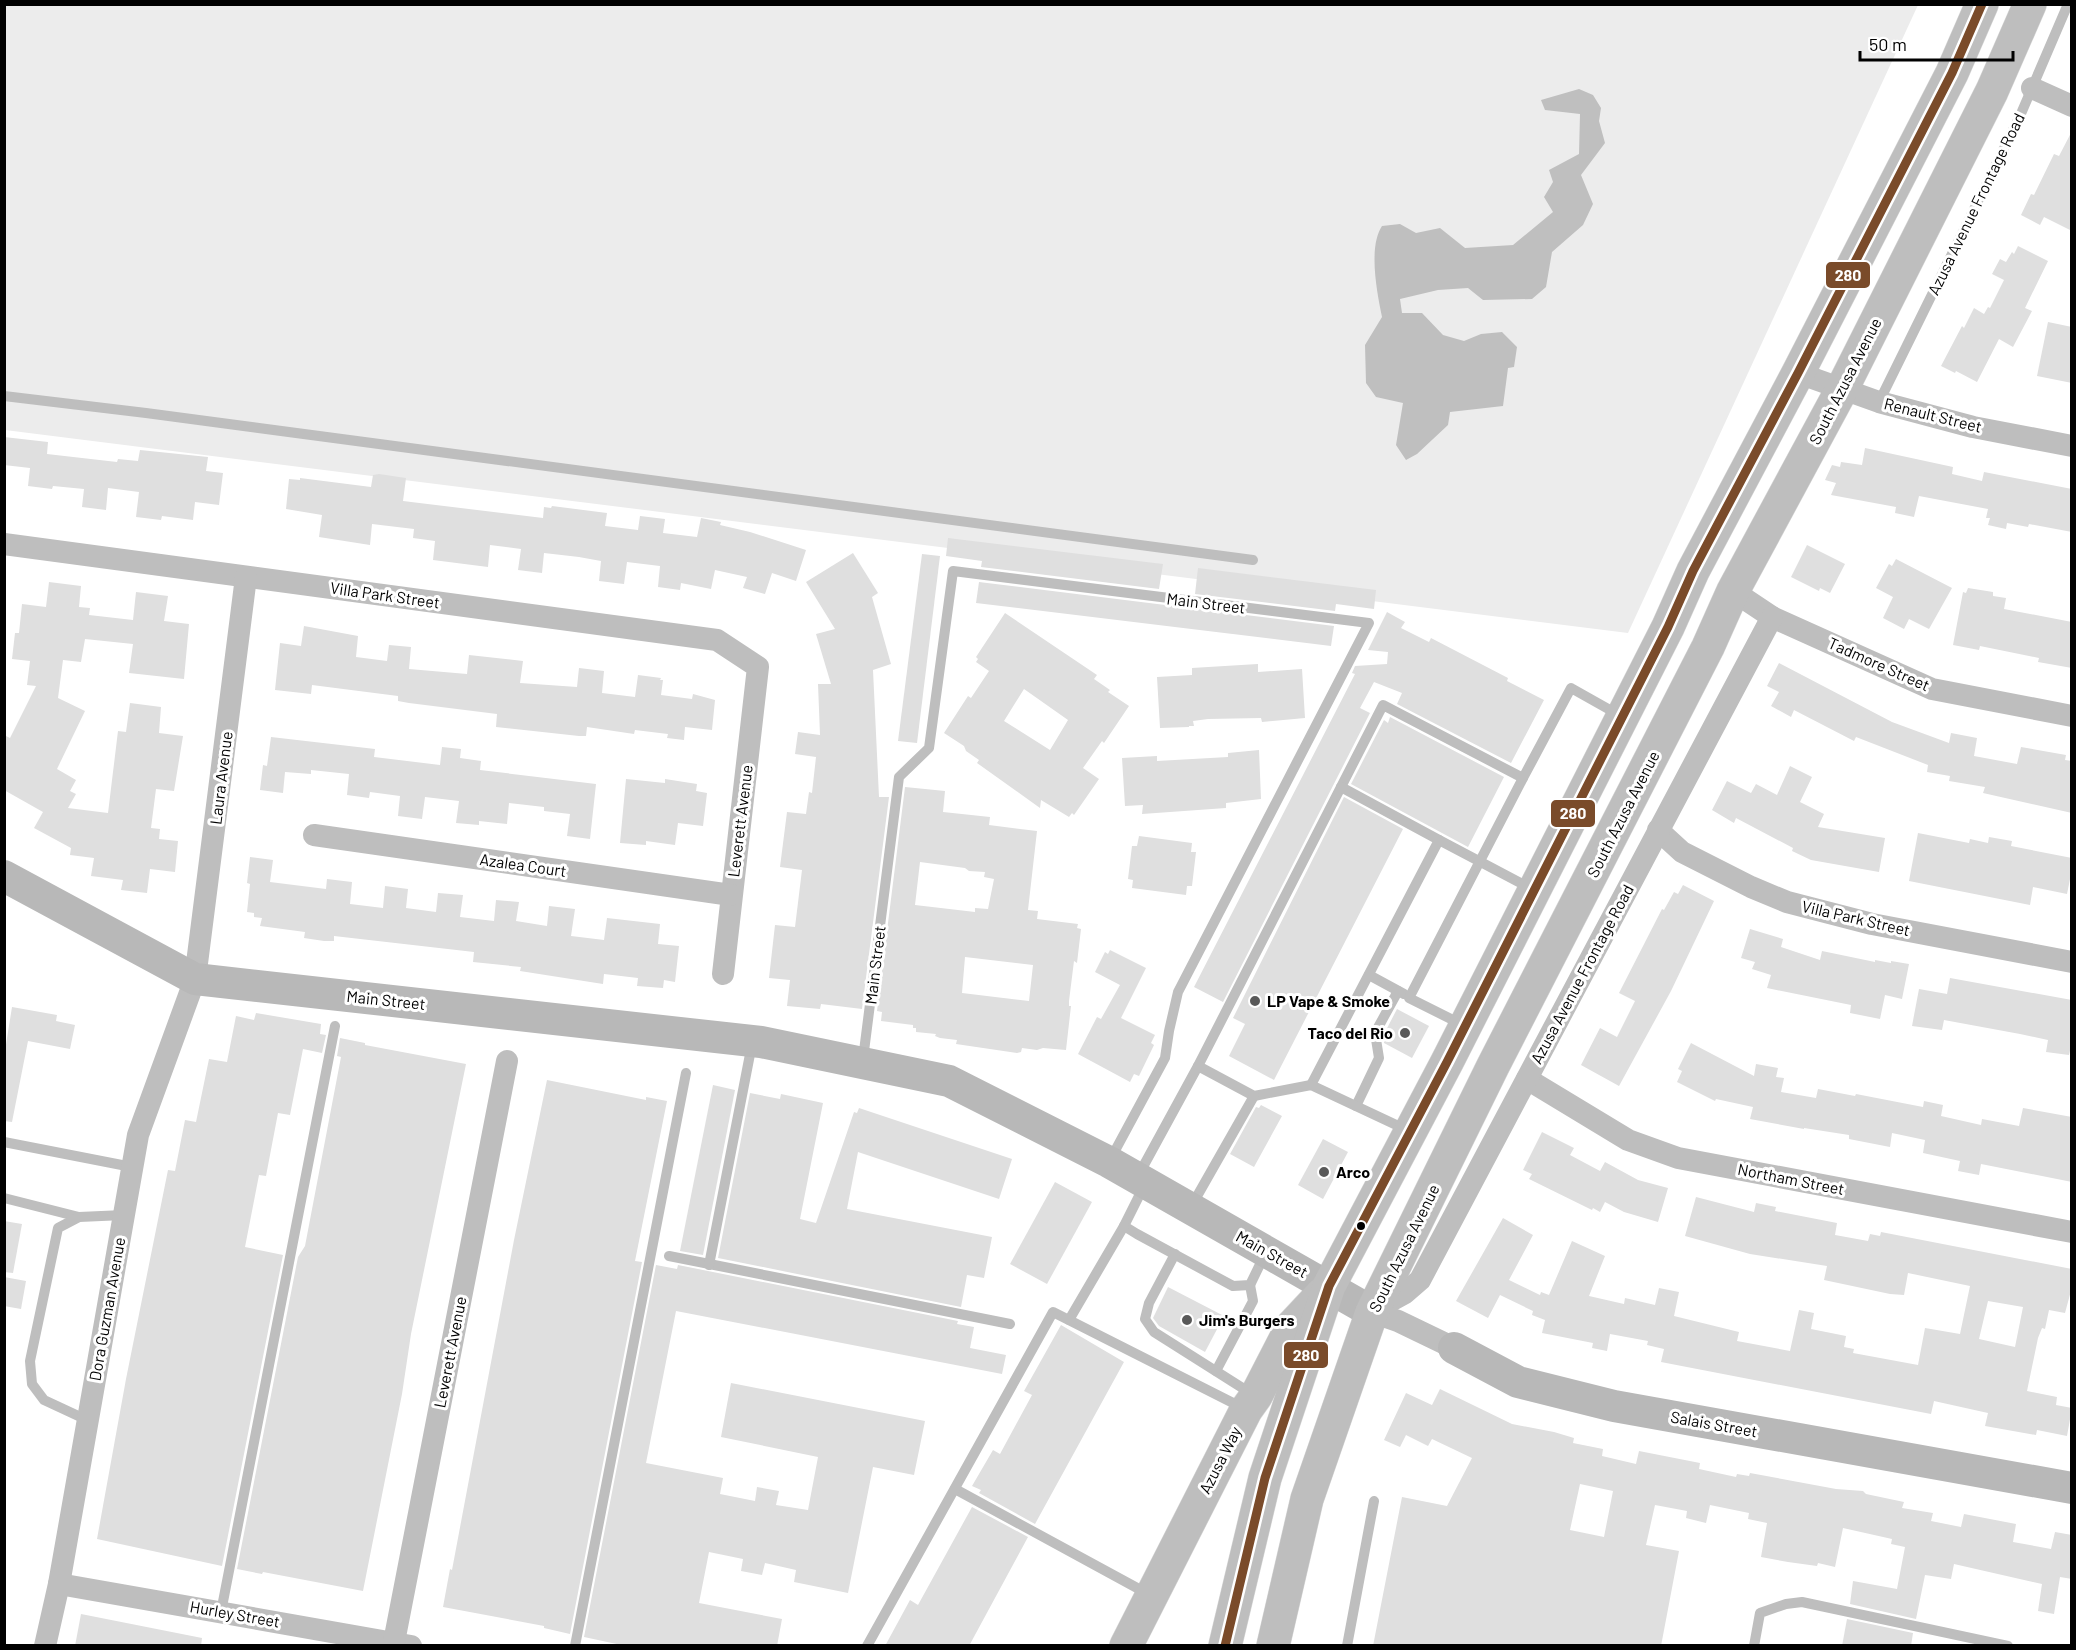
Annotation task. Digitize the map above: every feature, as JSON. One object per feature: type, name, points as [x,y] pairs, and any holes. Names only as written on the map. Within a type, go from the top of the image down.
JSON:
[{"type":"main road","points":[[1225,1646],[1265,1478],[1329,1286],[1465,1026],[1668,627],[1693,572],[1952,72],[1982,4]]},
{"type":"main road","name":"South Azusa Avenue","points":[[1273,1646],[1307,1499],[1372,1312],[1493,1066],[1708,647],[1733,591],[1842,389],[1992,92],[2030,4]]},
{"type":"main road","points":[[1533,890],[1573,911]]},
{"type":"main road","name":"Azusa Way","points":[[1126,1646],[1292,1326],[1329,1286]]},
{"type":"street","points":[[2032,88],[2072,106]]},
{"type":"street","name":"Renault Street","points":[[1798,373],[1879,402],[1973,427],[2072,446]]},
{"type":"street","name":"Villa Park Street","points":[[4,544],[717,640],[758,667]]},
{"type":"street","name":"Laura Avenue","points":[[195,979],[246,577]]},
{"type":"street","name":"Tadmore Street","points":[[1733,591],[1772,616],[1932,689],[2072,716]]},
{"type":"street","name":"Azusa Avenue Frontage Road","points":[[1372,1312],[1405,1293],[1420,1280],[1772,616]]},
{"type":"street","name":"Leverett Avenue","points":[[723,974],[758,667]]},
{"type":"street","name":"Villa Park Street","points":[[1658,830],[1682,852],[1751,887],[1787,902],[1872,924],[2072,962]]},
{"type":"street","name":"Azalea Court","points":[[314,835],[731,895]]},
{"type":"street","name":"Main Street","points":[[4,876],[195,979],[753,1041],[949,1081],[1109,1162],[1372,1312]]},
{"type":"street","name":"Dora Guzman Avenue","points":[[45,1646],[59,1584],[138,1135],[195,979]]},
{"type":"street","name":"Leverett Avenue","points":[[389,1643],[507,1061]]},
{"type":"street","name":"Northam Street","points":[[1527,1078],[1628,1140],[1678,1158],[2072,1232]]},
{"type":"street","name":"Salais Street","points":[[1372,1312],[1398,1321],[1518,1382],[1614,1406],[2072,1488]]},
{"type":"street","name":"Hurley Street","points":[[59,1584],[389,1643]]},
{"type":"lane","name":"Azusa Avenue Frontage Road","points":[[1879,402],[2020,116],[2068,4]]},
{"type":"lane","points":[[4,396],[1253,560]]},
{"type":"lane","name":"Main Street","points":[[862,1063],[899,777],[929,748],[952,571],[1369,623],[1178,992],[1165,1058],[1109,1162]]},
{"type":"lane","points":[[1409,998],[1571,688],[1622,717]]},
{"type":"lane","points":[[1068,1320],[1124,1226],[1141,1180],[1383,705],[1523,778]]},
{"type":"lane","points":[[1341,787],[1533,890]]},
{"type":"lane","points":[[1311,1085],[1439,840]]},
{"type":"lane","points":[[1369,975],[1465,1026]]},
{"type":"lane","points":[[1356,1106],[1379,1058],[1375,1033],[1398,991]]},
{"type":"lane","points":[[221,1612],[335,1026]]},
{"type":"lane","points":[[710,1265],[753,1041]]},
{"type":"lane","points":[[1198,1066],[1254,1096],[1311,1085],[1410,1131]]},
{"type":"lane","points":[[575,1646],[686,1073]]},
{"type":"lane","points":[[1191,1208],[1254,1096]]},
{"type":"lane","points":[[4,1142],[132,1167]]},
{"type":"lane","points":[[4,1198],[79,1217],[123,1215]]},
{"type":"lane","points":[[79,1217],[58,1228],[30,1360],[32,1384],[44,1400],[87,1420]]},
{"type":"lane","points":[[1124,1226],[1233,1286],[1250,1285]]},
{"type":"lane","points":[[1216,1371],[1253,1301],[1250,1285],[1267,1251]]},
{"type":"lane","points":[[1175,1254],[1149,1303],[1145,1319],[1154,1332],[1216,1371],[1251,1403]]},
{"type":"lane","points":[[669,1256],[1010,1324]]},
{"type":"lane","points":[[867,1646],[1053,1312],[1251,1403]]},
{"type":"lane","points":[[955,1489],[1152,1596]]},
{"type":"lane","points":[[1347,1646],[1374,1500]]},
{"type":"lane","points":[[1754,1646],[1760,1613],[1786,1604],[1802,1602],[2008,1646]]},
{"type":"shaded area","points":[[5,5],[1918,5],[1628,633],[5,430]]},
{"type":"shaded area","points":[[1579,89],[1593,95],[1601,108],[1599,121],[1605,143],[1581,175],[1593,204],[1583,225],[1552,252],[1546,287],[1532,299],[1483,300],[1468,288],[1438,290],[1400,299],[1402,313],[1422,313],[1443,335],[1464,341],[1481,334],[1502,332],[1517,347],[1514,367],[1508,368],[1503,406],[1450,412],[1448,425],[1417,454],[1406,460],[1396,445],[1403,403],[1376,397],[1366,383],[1365,345],[1382,317],[1375,270],[1375,246],[1382,226],[1400,224],[1416,233],[1440,228],[1465,248],[1513,245],[1553,212],[1544,197],[1553,182],[1549,170],[1579,154],[1580,114],[1545,110],[1541,100]]},
{"type":"building","points":[[2072,131],[2072,231],[2044,217],[2040,225],[2021,215],[2031,194],[2034,195],[2054,154],[2059,156]]},
{"type":"building","points":[[2018,246],[2048,261],[2025,308],[2032,311],[2013,347],[1999,339],[1977,382],[1941,366],[1974,308],[1984,314],[1988,307],[1990,308],[2004,280],[1992,274],[2000,259],[2006,262]]},
{"type":"building","points":[[2048,322],[2072,327],[2072,383],[2037,376]]},
{"type":"building","points":[[4,437],[48,442],[47,454],[117,462],[118,459],[138,461],[140,450],[208,457],[206,471],[223,473],[219,505],[195,502],[193,520],[162,516],[161,520],[136,517],[139,492],[108,488],[106,510],[82,507],[84,489],[28,486],[30,468],[4,465]]},
{"type":"building","points":[[1865,448],[1953,467],[1952,474],[1982,481],[1984,472],[2072,489],[2072,532],[2029,524],[2028,527],[2007,523],[2006,529],[1988,525],[1990,518],[1986,518],[1988,509],[1919,496],[1914,517],[1895,513],[1896,507],[1831,495],[1836,483],[1825,480],[1832,465],[1840,467],[1841,462],[1862,465]]},
{"type":"building","points":[[373,475],[406,478],[403,501],[543,518],[544,507],[551,508],[552,506],[607,513],[605,526],[638,530],[640,516],[665,519],[663,533],[697,537],[701,518],[721,522],[720,525],[806,550],[796,581],[772,573],[765,594],[743,588],[747,577],[715,570],[711,589],[681,583],[680,590],[658,587],[660,566],[627,562],[624,584],[599,581],[601,561],[544,553],[542,573],[518,570],[521,549],[490,545],[488,567],[433,560],[435,541],[413,538],[414,529],[372,524],[370,545],[319,537],[322,515],[286,509],[289,479],[300,480],[300,478],[371,487]]},
{"type":"building","points":[[948,538],[1163,564],[1159,589],[981,567],[982,561],[946,556]]},
{"type":"building","points":[[1807,545],[1845,564],[1830,593],[1820,588],[1819,591],[1791,577]]},
{"type":"building","points":[[853,553],[878,593],[872,597],[891,664],[873,670],[879,797],[889,797],[862,1009],[821,1004],[820,1009],[787,1006],[790,980],[769,978],[775,925],[795,927],[802,870],[780,867],[787,812],[806,814],[809,792],[812,793],[816,757],[795,754],[798,732],[820,735],[818,684],[831,684],[816,634],[835,629],[806,582]]},
{"type":"building","points":[[922,554],[940,556],[917,743],[898,741]]},
{"type":"building","points":[[1896,559],[1952,588],[1929,629],[1909,619],[1904,629],[1883,618],[1893,597],[1876,588],[1889,564],[1892,566]]},
{"type":"building","points":[[1198,568],[1376,590],[1374,609],[1336,604],[1335,611],[1195,594]]},
{"type":"building","points":[[49,582],[81,586],[79,607],[90,608],[89,615],[133,620],[136,592],[168,596],[164,621],[189,624],[184,679],[129,673],[133,644],[85,639],[81,662],[63,660],[58,698],[85,711],[57,769],[76,780],[70,791],[76,794],[68,808],[108,813],[118,731],[126,732],[130,703],[161,707],[159,733],[183,736],[174,791],[156,789],[151,828],[160,829],[159,839],[178,841],[175,872],[150,869],[147,893],[121,890],[123,880],[91,876],[94,858],[70,855],[71,848],[34,828],[43,812],[4,790],[4,735],[10,738],[36,686],[27,685],[30,661],[12,659],[15,633],[19,633],[22,604],[46,607]]},
{"type":"building","points":[[979,582],[1334,626],[1331,646],[976,603]]},
{"type":"building","points":[[1968,588],[1993,592],[1993,596],[2006,598],[2004,609],[2072,622],[2072,668],[2038,662],[2039,658],[1980,646],[1979,650],[1953,645],[1963,592],[1966,593]]},
{"type":"building","points":[[1387,612],[1405,622],[1401,628],[1429,642],[1431,638],[1508,678],[1507,681],[1544,700],[1511,763],[1397,704],[1402,693],[1374,682],[1360,708],[1370,713],[1223,1002],[1194,987],[1355,674],[1352,673],[1355,666],[1387,664],[1388,652],[1368,650]]},
{"type":"building","points":[[1005,613],[1097,675],[1094,679],[1129,706],[1104,743],[1102,741],[1083,768],[1099,779],[1074,815],[1072,813],[1069,817],[1041,800],[1040,808],[977,763],[979,760],[966,751],[964,746],[944,733],[968,696],[971,698],[989,671],[976,662],[978,659],[976,657]],"holes":[[[1024,689],[1068,720],[1050,750],[1004,721]]]},
{"type":"building","points":[[304,626],[358,636],[356,657],[387,661],[389,645],[411,647],[409,669],[467,674],[469,655],[523,661],[520,683],[577,687],[579,668],[604,671],[602,693],[635,697],[638,675],[661,678],[660,680],[663,680],[661,695],[692,699],[693,694],[715,700],[712,730],[685,727],[684,740],[667,738],[668,734],[635,730],[634,734],[587,727],[586,736],[579,736],[496,727],[497,714],[398,701],[398,696],[312,685],[311,694],[275,690],[280,643],[301,646]]},
{"type":"building","points":[[1779,663],[1892,722],[1949,743],[1951,733],[1977,738],[1974,756],[2017,764],[2021,747],[2066,755],[2065,760],[2072,761],[2072,813],[1983,793],[1985,787],[1949,781],[1950,776],[1927,772],[1928,765],[1856,737],[1854,741],[1794,710],[1791,717],[1771,706],[1779,692],[1767,686]]},
{"type":"building","points":[[1258,664],[1258,672],[1302,669],[1305,718],[1262,722],[1261,718],[1208,719],[1193,721],[1194,726],[1189,727],[1160,728],[1157,677],[1192,675],[1192,668]]},
{"type":"building","points":[[1390,717],[1504,777],[1468,847],[1351,784],[1384,720],[1388,723]]},
{"type":"building","points":[[271,737],[375,749],[374,757],[440,765],[442,747],[461,749],[460,758],[481,761],[480,770],[596,784],[590,839],[567,836],[570,814],[544,811],[544,807],[509,803],[507,824],[479,821],[479,825],[456,823],[459,801],[425,797],[422,819],[398,816],[400,796],[370,792],[369,798],[347,795],[349,774],[311,770],[311,774],[285,772],[283,793],[260,790],[263,765],[267,766]]},
{"type":"building","points":[[1259,750],[1261,799],[1226,803],[1226,808],[1142,814],[1143,805],[1125,806],[1122,758],[1157,756],[1157,761],[1228,757],[1228,753]]},
{"type":"building","points":[[1790,766],[1812,777],[1800,802],[1824,814],[1818,827],[1885,838],[1879,872],[1811,860],[1736,818],[1734,823],[1712,810],[1727,781],[1751,793],[1756,784],[1777,795]]},
{"type":"building","points":[[626,779],[665,783],[665,779],[697,784],[696,791],[707,793],[703,826],[678,823],[675,845],[646,841],[646,845],[620,843]]},
{"type":"building","points":[[905,787],[945,791],[943,812],[990,817],[989,825],[1037,831],[1028,910],[1038,911],[1037,919],[1078,924],[1077,928],[1081,929],[1069,1001],[1069,1006],[1071,1006],[1066,1050],[1022,1048],[1021,1052],[1017,1053],[956,1044],[957,1040],[940,1038],[935,1036],[936,1034],[916,1032],[913,1025],[881,1021],[882,1012],[877,1011]],"holes":[[[920,862],[985,872],[984,877],[994,879],[988,909],[975,908],[975,912],[915,905]],[[965,957],[1033,965],[1029,1001],[962,993]]]},
{"type":"building","points":[[1344,797],[1403,829],[1274,1080],[1229,1056],[1245,1024],[1233,1018]]},
{"type":"building","points":[[1918,833],[1969,843],[1970,839],[1988,843],[1989,837],[2012,841],[2011,846],[2072,858],[2067,894],[2033,887],[2030,905],[1909,881]]},
{"type":"building","points":[[1139,836],[1192,843],[1191,852],[1196,852],[1192,886],[1187,886],[1186,895],[1132,888],[1133,880],[1128,879],[1132,846],[1137,846]]},
{"type":"building","points":[[250,857],[273,860],[270,882],[326,889],[327,879],[352,882],[350,904],[383,908],[385,886],[408,889],[406,908],[436,912],[438,893],[463,895],[460,917],[494,921],[496,900],[519,902],[516,921],[547,926],[549,906],[575,909],[571,936],[604,940],[607,918],[660,924],[658,944],[679,946],[675,982],[664,980],[663,988],[637,986],[638,978],[604,974],[603,984],[520,971],[521,967],[473,962],[474,952],[334,936],[334,941],[324,941],[304,938],[305,932],[260,926],[262,918],[254,917],[254,913],[247,912]]},
{"type":"building","points":[[1683,885],[1714,901],[1671,991],[1619,1086],[1581,1065],[1600,1028],[1617,1037],[1635,1001],[1619,993],[1662,909],[1664,910],[1674,892],[1678,894]]},
{"type":"building","points":[[1750,929],[1783,939],[1781,947],[1820,960],[1822,951],[1875,962],[1875,960],[1909,964],[1902,999],[1885,995],[1880,1019],[1850,1013],[1851,1005],[1767,988],[1771,975],[1752,969],[1755,962],[1741,958]]},
{"type":"building","points":[[1110,950],[1146,968],[1121,1018],[1155,1035],[1151,1043],[1154,1045],[1139,1076],[1134,1074],[1130,1082],[1078,1054],[1097,1017],[1101,1019],[1120,985],[1095,972],[1105,952],[1108,954]]},
{"type":"building","points":[[1950,978],[2072,1000],[2072,1042],[2069,1055],[2046,1052],[2048,1040],[2020,1034],[1944,1020],[1942,1030],[1912,1026],[1919,989],[1947,994]]},
{"type":"building","points":[[12,1007],[57,1015],[56,1021],[75,1025],[70,1049],[28,1041],[12,1122],[4,1121],[4,1057]]},
{"type":"building","name":"Taco del Rio","points":[[1397,1009],[1429,1026],[1412,1058],[1384,1043],[1383,1036]]},
{"type":"building","points":[[256,1013],[321,1024],[320,1034],[326,1035],[322,1053],[303,1049],[290,1115],[278,1113],[266,1176],[259,1175],[245,1247],[283,1255],[222,1566],[97,1539],[168,1170],[175,1171],[185,1120],[196,1122],[209,1059],[227,1062],[236,1016],[254,1020]]},
{"type":"building","points":[[340,1038],[365,1043],[365,1045],[466,1064],[411,1334],[402,1394],[363,1591],[237,1569],[298,1257],[305,1246],[341,1057],[337,1056]]},
{"type":"building","points":[[1691,1043],[1754,1076],[1756,1064],[1778,1068],[1776,1077],[1784,1078],[1781,1092],[1816,1098],[1818,1089],[1923,1107],[1924,1101],[1943,1105],[1941,1116],[1981,1125],[1982,1119],[2019,1126],[2023,1108],[2072,1117],[2072,1182],[1981,1164],[1979,1175],[1958,1171],[1960,1161],[1923,1153],[1925,1140],[1892,1133],[1890,1147],[1849,1139],[1849,1135],[1750,1119],[1753,1107],[1716,1099],[1715,1101],[1677,1082],[1682,1071],[1678,1069]]},
{"type":"building","points":[[547,1080],[646,1100],[646,1097],[667,1101],[635,1261],[642,1262],[570,1634],[544,1628],[544,1626],[443,1607]]},
{"type":"building","points":[[713,1085],[735,1090],[703,1255],[680,1251]]},
{"type":"building","points":[[750,1093],[780,1099],[781,1094],[823,1103],[800,1219],[816,1223],[854,1112],[857,1113],[859,1108],[1012,1159],[999,1199],[858,1152],[847,1209],[992,1237],[984,1278],[967,1275],[961,1307],[718,1258]]},
{"type":"building","points":[[1261,1105],[1282,1116],[1254,1167],[1230,1154],[1256,1107],[1259,1108]]},
{"type":"building","points":[[1542,1132],[1574,1148],[1570,1155],[1600,1171],[1605,1162],[1638,1180],[1668,1188],[1658,1222],[1624,1212],[1605,1202],[1600,1212],[1593,1208],[1592,1210],[1529,1179],[1532,1174],[1523,1170]]},
{"type":"building","points":[[1323,1139],[1348,1152],[1323,1199],[1298,1185]]},
{"type":"building","points":[[1055,1182],[1092,1202],[1047,1284],[1010,1264]]},
{"type":"building","points":[[1696,1197],[1754,1212],[1756,1203],[1776,1207],[1775,1211],[1837,1223],[1835,1235],[1868,1241],[1870,1234],[1880,1236],[1881,1232],[2072,1269],[2072,1287],[2065,1313],[2049,1310],[2045,1329],[2042,1328],[2038,1338],[2027,1391],[2057,1397],[2056,1405],[2072,1408],[2067,1436],[2037,1430],[2036,1435],[1985,1426],[1988,1413],[1934,1401],[1931,1414],[1661,1362],[1664,1349],[1647,1345],[1648,1341],[1610,1334],[1607,1351],[1592,1348],[1593,1343],[1542,1333],[1545,1320],[1532,1315],[1533,1311],[1500,1295],[1488,1318],[1456,1301],[1503,1218],[1533,1235],[1509,1280],[1540,1295],[1541,1292],[1549,1295],[1572,1241],[1605,1256],[1589,1296],[1624,1304],[1625,1298],[1655,1305],[1659,1288],[1679,1292],[1674,1316],[1739,1332],[1737,1341],[1790,1351],[1799,1310],[1814,1313],[1811,1329],[1846,1336],[1844,1347],[1854,1349],[1853,1353],[1918,1365],[1925,1328],[1960,1334],[1970,1286],[1908,1273],[1904,1295],[1890,1294],[1824,1280],[1827,1266],[1750,1254],[1685,1236]],"holes":[[[1988,1301],[2023,1307],[2015,1347],[1979,1339]]]},
{"type":"building","points":[[4,1221],[22,1224],[13,1273],[4,1272]]},
{"type":"building","points":[[656,1265],[677,1269],[678,1265],[958,1321],[957,1324],[974,1327],[970,1348],[1006,1355],[1002,1374],[676,1311],[646,1463],[723,1478],[720,1494],[755,1501],[757,1487],[779,1491],[776,1505],[808,1510],[818,1457],[721,1437],[731,1383],[925,1421],[914,1475],[873,1467],[848,1593],[794,1582],[796,1570],[765,1563],[762,1575],[741,1571],[743,1559],[709,1552],[699,1603],[782,1619],[777,1646],[626,1646],[584,1637]]},
{"type":"building","points":[[4,1277],[26,1281],[21,1309],[4,1306]]},
{"type":"building","name":"Jim's Burgers","points":[[1168,1287],[1224,1316],[1205,1352],[1159,1326],[1153,1318]]},
{"type":"building","points":[[1061,1325],[1124,1362],[1035,1524],[979,1493],[981,1490],[972,1486],[993,1450],[1000,1454],[1032,1395],[1024,1391]]},
{"type":"building","points":[[1440,1389],[1512,1424],[1574,1438],[1573,1443],[1603,1449],[1602,1456],[1636,1464],[1639,1451],[1700,1463],[1699,1469],[1736,1477],[1737,1474],[1749,1476],[1750,1473],[1836,1489],[1863,1491],[1866,1494],[1904,1502],[1902,1508],[1933,1513],[1931,1521],[1961,1527],[1964,1514],[2016,1524],[2013,1542],[2051,1549],[2055,1532],[2072,1535],[2072,1579],[2060,1577],[2054,1614],[2038,1611],[2042,1584],[1954,1564],[1951,1579],[1925,1575],[1916,1619],[1850,1604],[1853,1581],[1897,1589],[1905,1547],[1891,1544],[1892,1539],[1843,1528],[1835,1567],[1818,1563],[1817,1566],[1788,1562],[1761,1557],[1767,1523],[1748,1519],[1749,1513],[1710,1505],[1706,1523],[1686,1518],[1687,1511],[1655,1505],[1646,1545],[1679,1551],[1661,1646],[1373,1646],[1402,1497],[1447,1506],[1472,1458],[1432,1439],[1428,1446],[1406,1435],[1400,1447],[1384,1440],[1406,1393],[1432,1405]],"holes":[[[1580,1484],[1613,1491],[1604,1537],[1570,1530]]]},
{"type":"building","points":[[972,1507],[1028,1537],[969,1646],[885,1646],[910,1600],[918,1605]]},
{"type":"building","points":[[81,1614],[202,1638],[201,1646],[75,1646]]},
{"type":"building","points":[[1847,1619],[1913,1633],[1911,1646],[1842,1646]]},
{"type":"transit line","name":"280","points":[[1225,1646],[1265,1478],[1329,1286],[1447,1062],[1668,627],[1693,571],[1952,73],[1982,4]]},
{"type":"place","name":"LP Vape & Smoke","points":[[1255,1001]]},
{"type":"place","name":"Taco del Rio","points":[[1405,1033]]},
{"type":"place","name":"Arco","points":[[1324,1172]]},
{"type":"place","name":"Jim's Burgers","points":[[1187,1320]]}]
